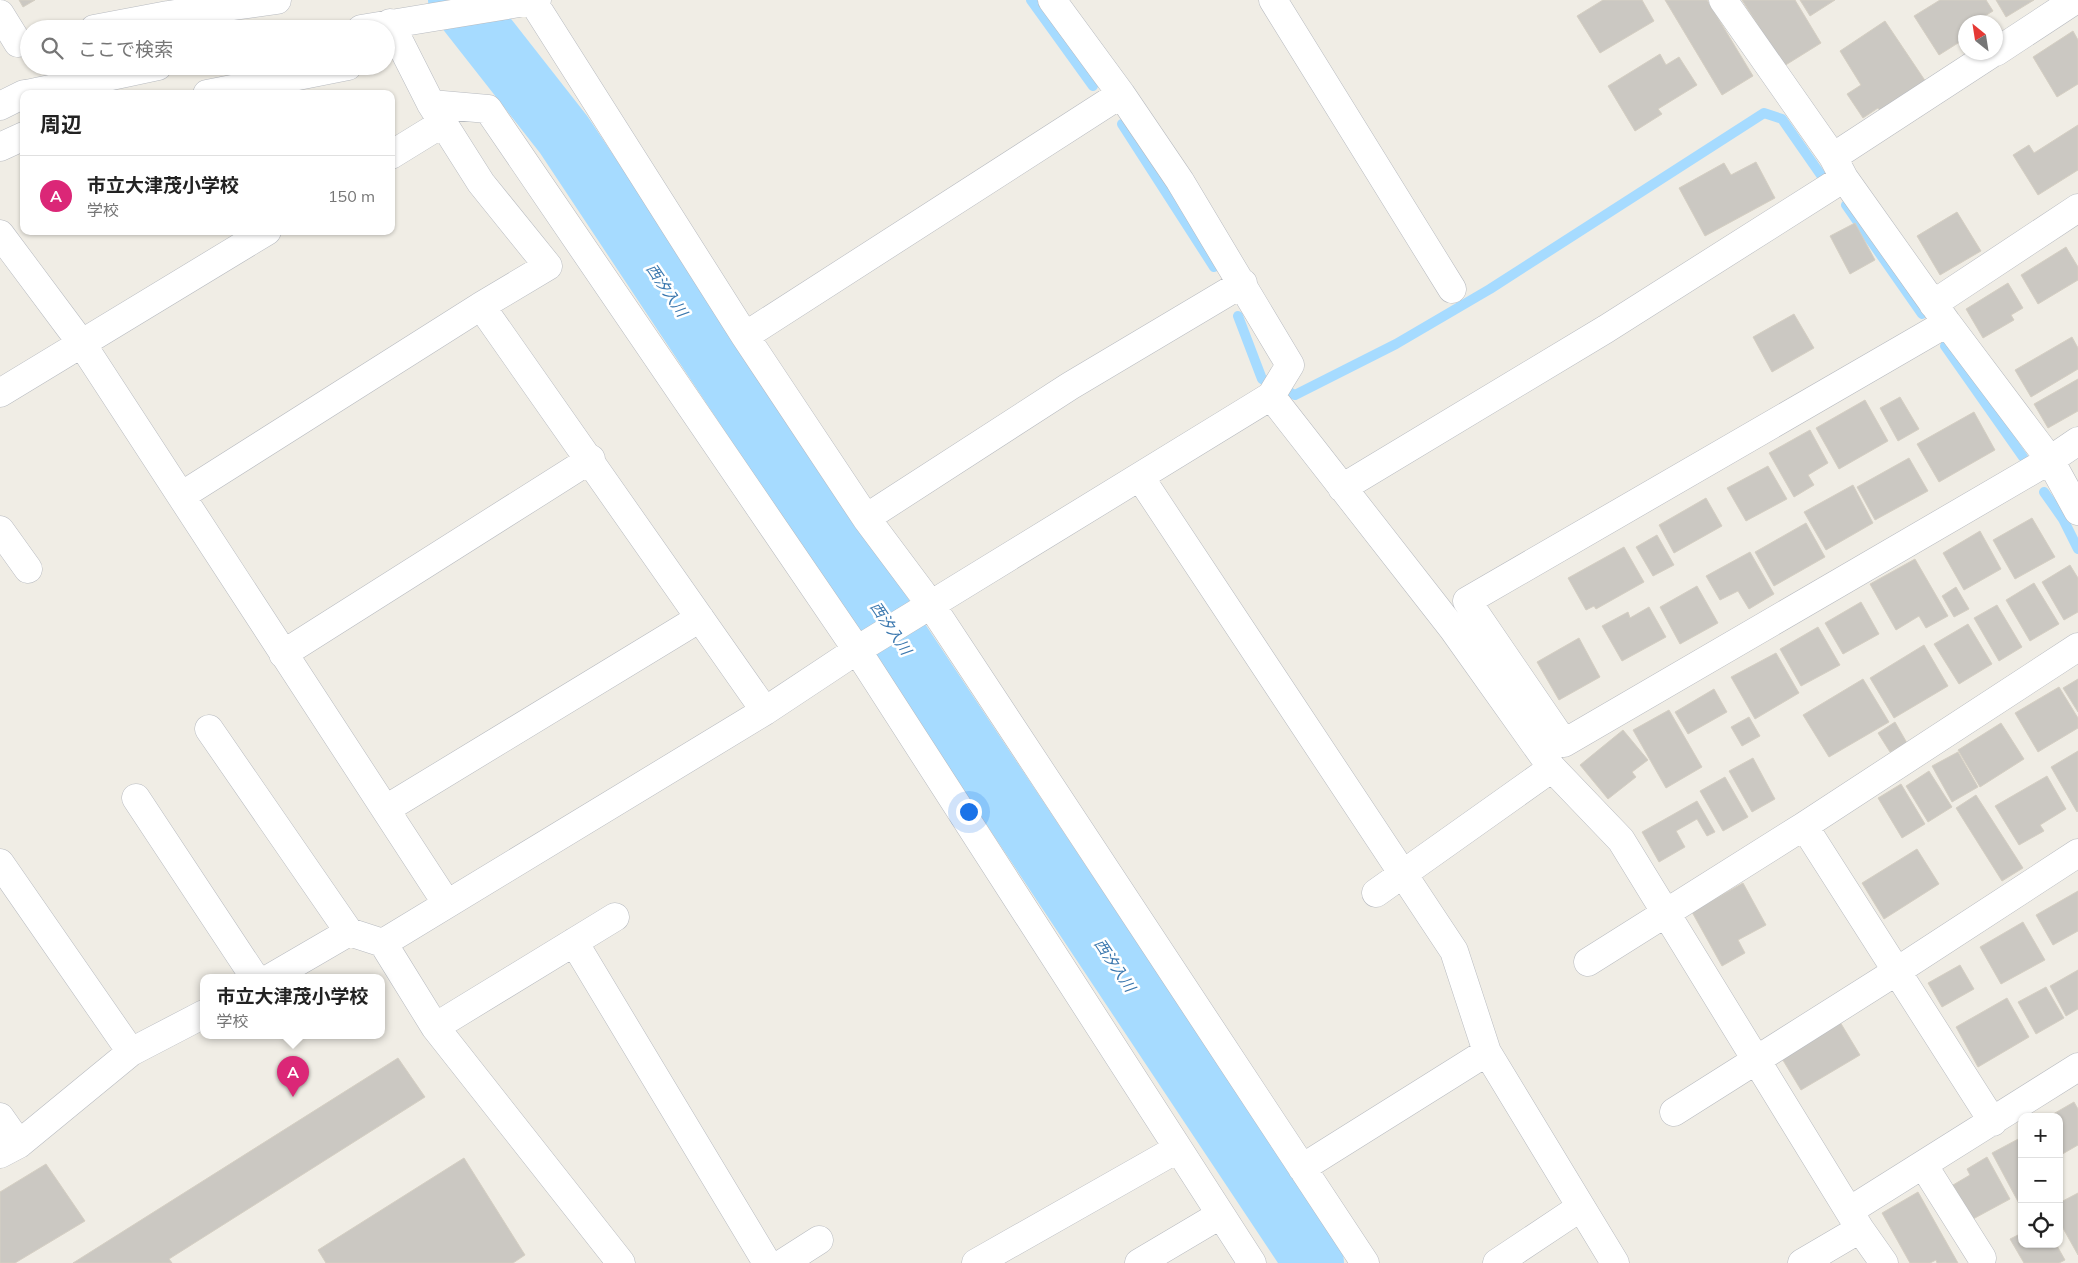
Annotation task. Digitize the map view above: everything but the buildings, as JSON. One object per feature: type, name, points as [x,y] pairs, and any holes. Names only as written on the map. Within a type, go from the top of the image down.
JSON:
[{"type":"street","points":[[124,20],[164,8],[277,0]]},
{"type":"street","points":[[533,0],[745,336],[866,518],[931,605],[1365,1263]]},
{"type":"street","points":[[395,22],[537,0]]},
{"type":"street","points":[[383,942],[765,711],[857,650],[1271,396],[1290,365],[1180,181],[1121,94],[1052,0]]},
{"type":"street","points":[[1273,0],[1452,289]]},
{"type":"street","points":[[1723,0],[1940,313],[2050,460],[2078,511]]},
{"type":"street","points":[[2003,47],[2075,0]]},
{"type":"street","points":[[0,14],[16,45]]},
{"type":"street","points":[[181,496],[548,266],[481,183],[437,114],[395,57]]},
{"type":"street","points":[[1342,488],[1606,329],[1838,168],[1984,60]]},
{"type":"street","points":[[44,90],[115,75]]},
{"type":"street","points":[[227,90],[303,75]]},
{"type":"street","points":[[745,336],[1121,94]]},
{"type":"street","points":[[0,106],[20,96]]},
{"type":"street","points":[[395,151],[437,114],[488,109],[857,650],[1252,1263]]},
{"type":"street","points":[[0,147],[20,138]]},
{"type":"street","points":[[2078,208],[1940,313],[1468,601],[1564,743],[2050,460],[2078,441]]},
{"type":"street","points":[[0,234],[82,344],[447,904]]},
{"type":"street","points":[[0,393],[259,235]]},
{"type":"street","points":[[866,518],[1070,386],[1243,284]]},
{"type":"street","points":[[482,306],[591,459],[765,711]]},
{"type":"street","points":[[1271,396],[1453,629],[1552,768],[1621,840],[1855,1220],[1884,1263]]},
{"type":"street","points":[[283,654],[591,459]]},
{"type":"street","points":[[1140,477],[1454,951],[1487,1052],[1615,1263]]},
{"type":"street","points":[[0,530],[28,569]]},
{"type":"street","points":[[386,809],[700,618]]},
{"type":"street","points":[[1588,962],[1804,826],[2078,647]]},
{"type":"street","points":[[209,729],[349,932],[383,942],[435,1027],[621,1263]]},
{"type":"street","points":[[1376,894],[1552,768]]},
{"type":"street","points":[[136,798],[252,974]]},
{"type":"street","points":[[1804,826],[1993,1122]]},
{"type":"street","points":[[1674,1112],[1757,1061],[2078,853]]},
{"type":"street","points":[[0,863],[131,1052]]},
{"type":"street","points":[[435,1027],[615,917]]},
{"type":"street","points":[[277,974],[349,932]]},
{"type":"street","points":[[574,942],[767,1263]]},
{"type":"street","points":[[0,1117],[10,1150],[131,1052],[200,1016]]},
{"type":"street","points":[[1302,1168],[1487,1052]]},
{"type":"street","points":[[1802,1263],[1924,1166],[2078,1067]]},
{"type":"street","points":[[976,1263],[1177,1149]]},
{"type":"street","points":[[1924,1166],[1982,1258]]},
{"type":"street","points":[[1497,1263],[1581,1207]]},
{"type":"street","points":[[1139,1263],[1220,1215]]},
{"type":"street","points":[[783,1263],[820,1240]]},
{"type":"waterway","name":"西汐入川","points":[[458,0],[564,135],[1314,1263]]},
{"type":"waterway","points":[[1031,0],[1093,86]]},
{"type":"waterway","points":[[1238,316],[1262,379],[1295,395],[1396,344],[1490,289],[1764,113],[1782,119],[1823,178]]},
{"type":"waterway","points":[[1122,124],[1214,267]]},
{"type":"waterway","points":[[1846,205],[1922,314]]},
{"type":"waterway","points":[[1945,346],[2023,457]]},
{"type":"waterway","points":[[2044,492],[2063,519],[2078,549]]},
{"type":"place","name":"市立大津茂小学校","points":[[293,1097]]}]
